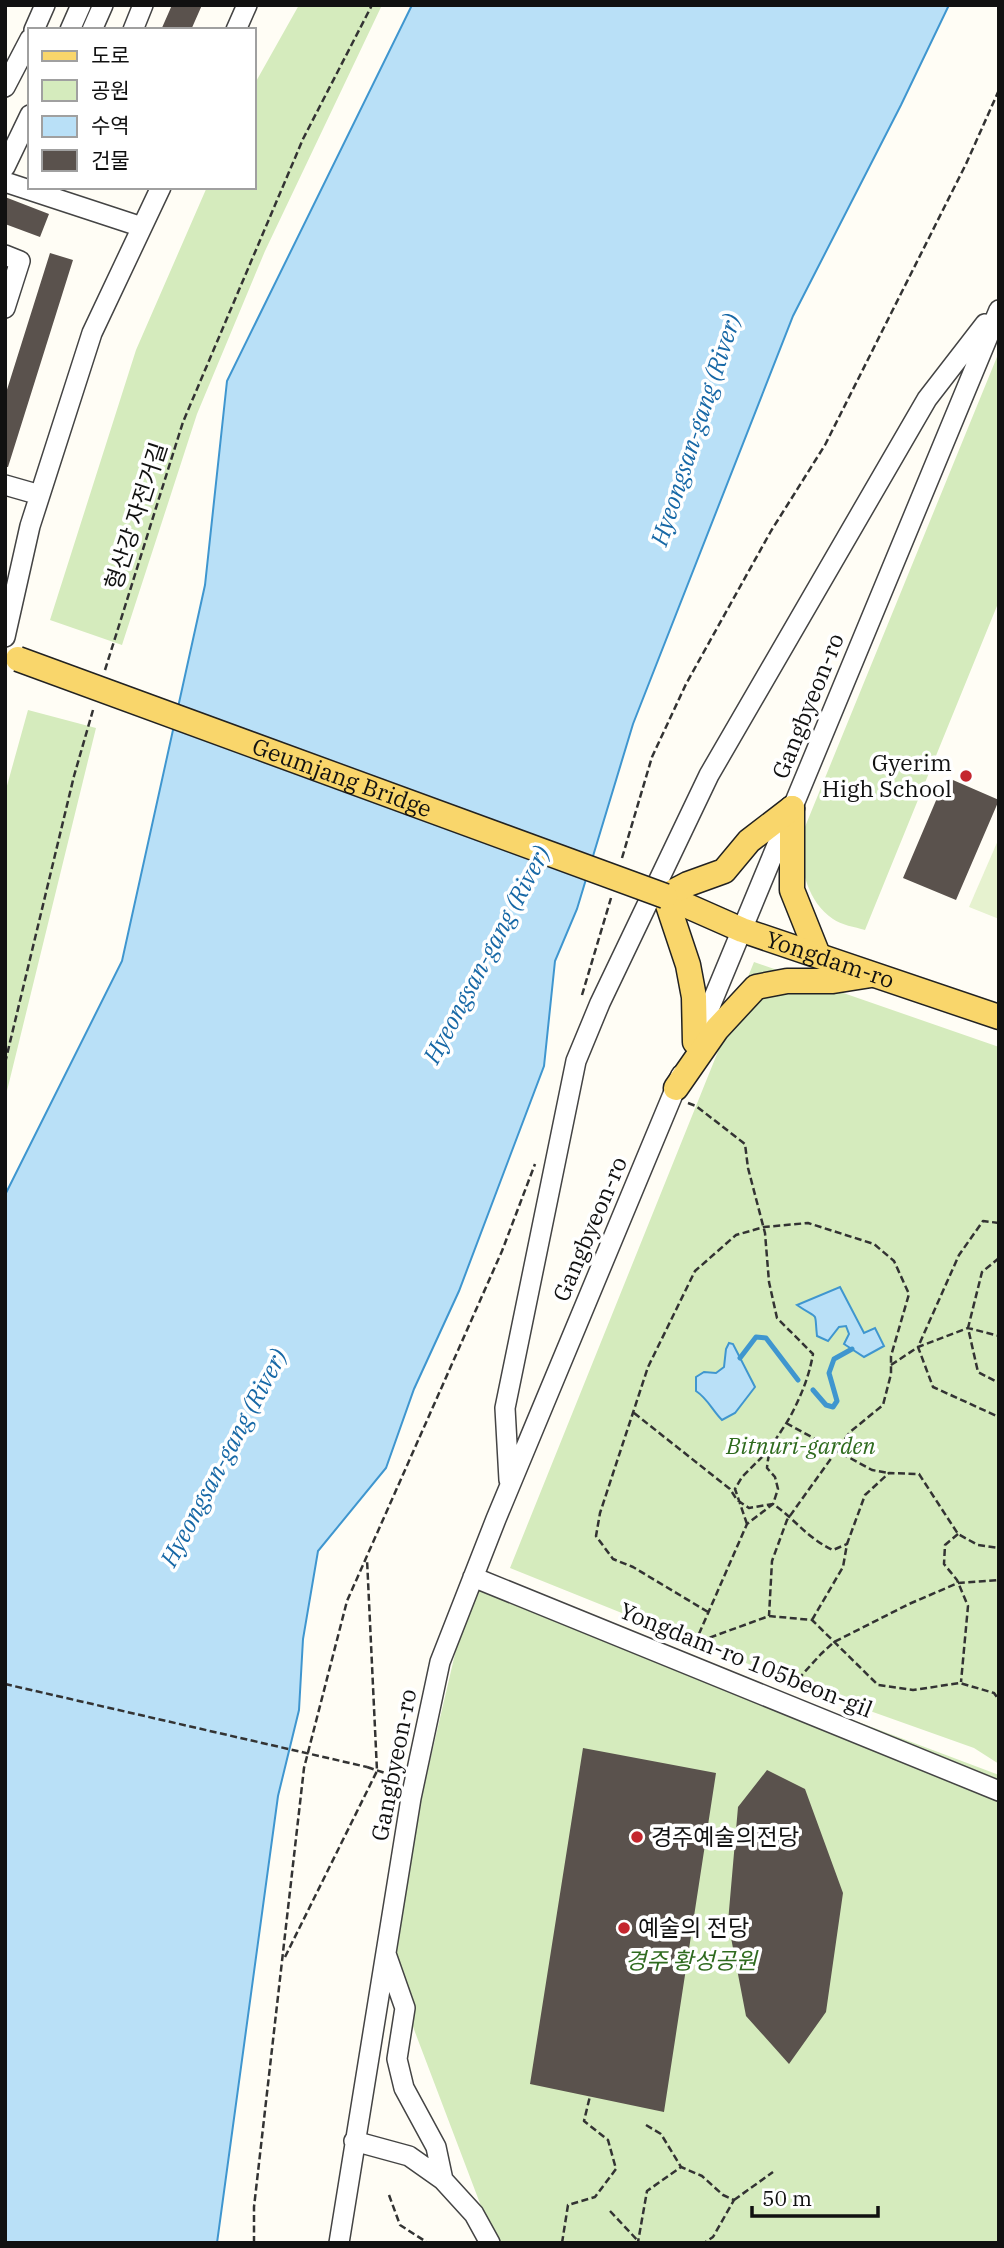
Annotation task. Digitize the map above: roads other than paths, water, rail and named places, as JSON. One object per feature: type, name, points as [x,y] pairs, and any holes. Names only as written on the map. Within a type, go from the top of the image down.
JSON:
[{"type":"main road","name":"Geumjang Bridge","points":[[11,657],[665,896]]},
{"type":"main road","points":[[695,1042],[694,997],[688,965],[665,896],[688,884],[724,872],[749,841],[793,808]]},
{"type":"main road","points":[[793,808],[792,890],[818,955]]},
{"type":"main road","name":"Yongdam-ro","points":[[665,896],[742,930],[999,1017]]},
{"type":"main road","points":[[674,1092],[717,1029],[756,987],[787,981],[833,981],[875,974]]},
{"type":"street","points":[[35,28],[45,5]]},
{"type":"street","points":[[71,28],[81,5]]},
{"type":"street","points":[[93,28],[103,5]]},
{"type":"street","points":[[134,28],[143,5]]},
{"type":"street","points":[[237,28],[247,5]]},
{"type":"street","points":[[5,87],[28,42]]},
{"type":"street","points":[[5,167],[28,119]]},
{"type":"street","points":[[5,182],[142,227]]},
{"type":"street","points":[[5,637],[30,526],[92,333],[160,189]]},
{"type":"street","points":[[5,255],[20,261],[5,308]]},
{"type":"street","points":[[509,1487],[505,1408],[576,1060],[600,1003],[709,775],[927,399],[999,308]]},
{"type":"street","name":"Gangbyeon-ro","points":[[339,2243],[414,1783],[440,1662],[509,1487],[999,308]]},
{"type":"street","points":[[5,485],[40,495]]},
{"type":"street","name":"Yongdam-ro 105beon-gil","points":[[473,1577],[999,1791]]},
{"type":"street","points":[[385,1953],[405,2008],[397,2059],[399,2069],[404,2088],[436,2147],[443,2180]]},
{"type":"street","points":[[355,2141],[409,2156],[443,2180],[474,2214],[490,2243]]},
{"type":"water","name":"Hyeongsan-gang (River)","points":[[412,5],[949,5],[793,316],[633,724],[577,909],[555,961],[544,1066],[459,1291],[414,1389],[386,1468],[318,1551],[303,1639],[299,1710],[278,1796],[217,2243],[5,2243],[5,1195],[122,961],[205,585],[227,381]]},
{"type":"water","points":[[840,1287],[864,1333],[875,1328],[884,1346],[864,1357],[844,1344],[849,1334],[846,1326],[839,1327],[828,1341],[817,1336],[814,1316],[797,1305]]},
{"type":"water","points":[[729,1343],[733,1344],[755,1387],[735,1413],[722,1420],[696,1391],[696,1377],[704,1372],[716,1373],[724,1367]]},
{"type":"waterway","points":[[740,1358],[756,1337],[766,1338],[798,1380]]},
{"type":"waterway","points":[[813,1390],[826,1405],[833,1407],[837,1401],[829,1373],[834,1359],[852,1349]]},
{"type":"place","name":"Gyerim High School","points":[[966,776]]},
{"type":"place","name":"경주예술의전당","points":[[637,1837]]},
{"type":"place","name":"예술의 전당","points":[[624,1928]]},
{"type":"park label","name":"Bitnuri-garden","points":[[801,1446]]},
{"type":"park label","name":"경주 황성공원","points":[[691,1961]]}]
